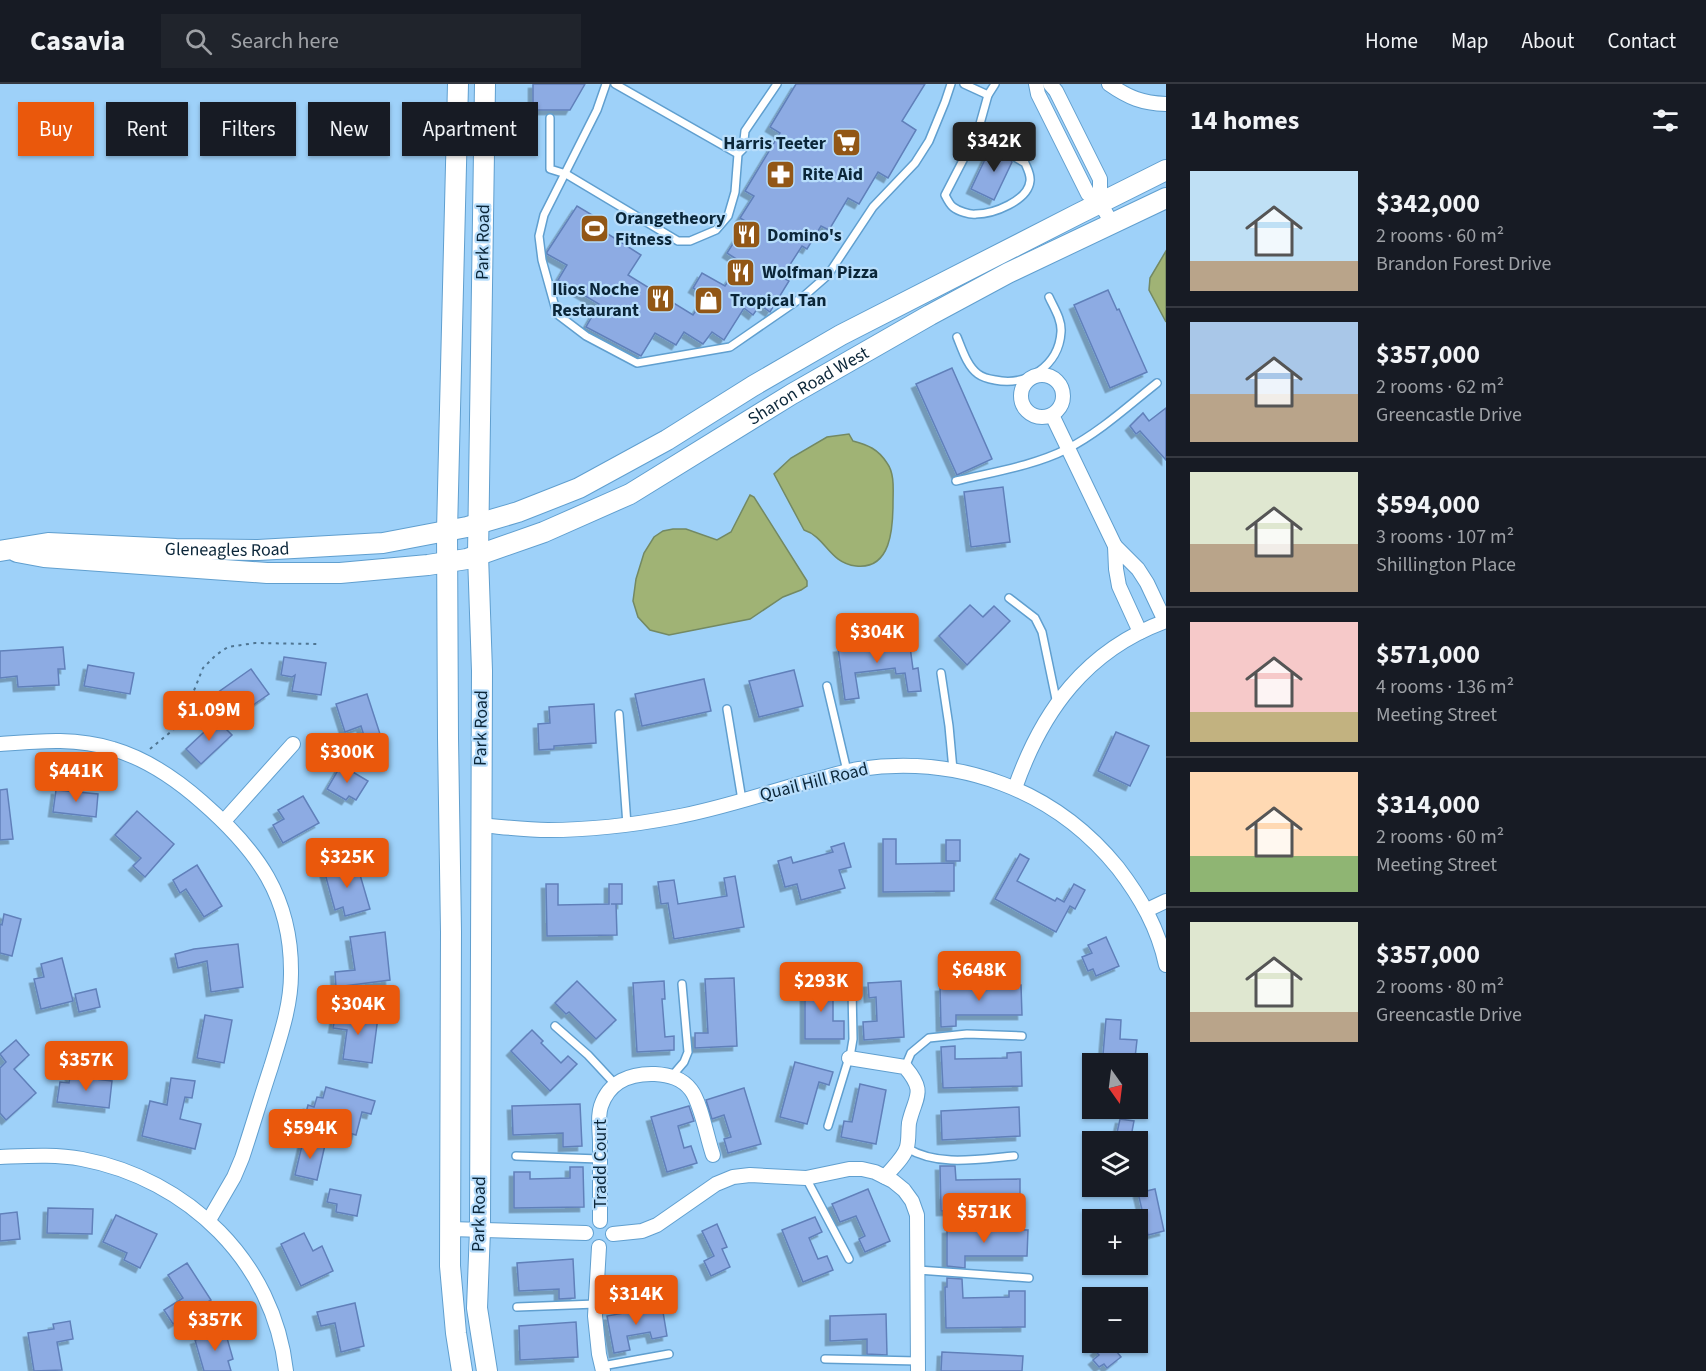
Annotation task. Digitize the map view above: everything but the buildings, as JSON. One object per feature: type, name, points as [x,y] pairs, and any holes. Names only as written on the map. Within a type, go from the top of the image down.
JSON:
[{"type":"main road","name":"Park Road","points":[[458,84],[447,531],[447,726],[451,932],[450,1266],[462,1371]]},
{"type":"main road","name":"Park Road","points":[[485,84],[478,524],[482,671],[480,1230],[477,1308],[487,1371]]},
{"type":"main road","name":"Sharon Road West","points":[[447,531],[518,512],[579,488],[667,440],[753,386],[841,335],[1166,170]]},
{"type":"main road","name":"Sharon Road West","points":[[447,562],[478,555],[544,532],[630,494],[792,394],[930,315],[1008,273],[1166,198]]},
{"type":"main road","name":"Gleneagles Road","points":[[3,550],[48,543],[258,550],[383,543],[447,531]]},
{"type":"main road","name":"Gleneagles Road","points":[[3,550],[44,557],[267,573],[340,573],[447,562]]},
{"type":"street","points":[[1036,84],[1038,94],[1088,195],[1100,203],[1112,223]]},
{"type":"street","points":[[1050,84],[1056,91],[1100,178],[1100,203]]},
{"type":"street","points":[[1118,87],[1140,100],[1166,104]]},
{"type":"street","points":[[1049,375],[1062,386],[1063,402],[1059,410],[1052,415],[1036,416],[1023,406],[1022,389],[1032,376],[1049,375]]},
{"type":"street","points":[[1015,788],[1037,736],[1057,704],[1082,674],[1128,638],[1165,621],[1143,576],[1115,546],[1052,415]]},
{"type":"street","points":[[1115,546],[1119,586],[1140,632]]},
{"type":"street","points":[[0,744],[65,740],[94,744],[113,748],[158,768],[184,786],[224,821],[245,843],[262,866],[276,891],[290,946],[292,975],[289,1003],[242,1158],[234,1177],[209,1220]]},
{"type":"street","points":[[224,821],[293,744]]},
{"type":"street","name":"Quail Hill Road","points":[[480,825],[546,830],[627,825],[676,817],[847,771],[891,766],[925,766],[953,770],[1015,788],[1068,820],[1095,842],[1131,885],[1147,910],[1156,930],[1166,965]]},
{"type":"street","points":[[1147,910],[1166,901]]},
{"type":"street","points":[[849,1058],[905,1067],[919,1091],[910,1123],[907,1148],[885,1177]]},
{"type":"street","points":[[615,1084],[630,1076],[643,1074],[672,1076],[685,1083],[693,1092],[713,1155]]},
{"type":"street","name":"Tradd Court","points":[[600,1221],[598,1123],[604,1097],[615,1084]]},
{"type":"street","points":[[0,1157],[60,1156],[113,1166],[143,1177],[187,1203],[209,1220],[240,1255],[257,1281],[277,1328],[286,1371]]},
{"type":"street","points":[[613,1234],[642,1231],[657,1225],[709,1188],[733,1177],[750,1175],[806,1178],[849,1169],[875,1172],[893,1181],[904,1190],[915,1208],[918,1222],[918,1366]]},
{"type":"street","points":[[600,1221],[609,1225],[613,1234],[608,1244],[599,1247],[590,1243],[586,1233],[591,1224],[600,1221]]},
{"type":"street","points":[[450,1229],[586,1233]]},
{"type":"street","points":[[599,1247],[596,1325],[603,1368]]},
{"type":"lane","points":[[606,84],[597,110],[544,215],[539,236],[542,260],[557,314],[586,336],[637,363],[730,347],[804,296],[828,274],[873,207],[915,163],[929,141],[951,84]]},
{"type":"lane","points":[[615,84],[738,154]]},
{"type":"lane","points":[[550,118],[550,169],[566,174],[678,241],[690,241],[717,230],[728,216],[735,192],[738,154],[743,149],[745,131],[777,84]]},
{"type":"lane","points":[[964,84],[988,96]]},
{"type":"lane","points":[[995,84],[988,96],[974,137],[945,195],[952,207],[973,215],[990,213],[1025,194],[1030,182],[1025,163],[1015,157]]},
{"type":"lane","points":[[974,137],[1000,151]]},
{"type":"lane","points":[[957,337],[978,374],[1005,382],[1019,381],[1032,376],[1050,361],[1059,343],[1061,331],[1059,319],[1049,297]]},
{"type":"lane","points":[[956,481],[1038,461],[1068,448],[1099,429],[1157,383]]},
{"type":"lane","points":[[1009,598],[1035,618],[1042,632],[1057,704]]},
{"type":"lane","points":[[941,673],[953,770]]},
{"type":"lane","points":[[827,686],[847,771]]},
{"type":"lane","points":[[726,710],[742,800]]},
{"type":"lane","points":[[619,714],[627,825]]},
{"type":"lane","points":[[672,1076],[684,1062],[688,1052],[682,984]]},
{"type":"lane","points":[[828,1126],[853,1039],[852,988]]},
{"type":"lane","points":[[555,1026],[588,1055],[615,1084]]},
{"type":"lane","points":[[905,1067],[911,1053],[930,1038],[968,1034],[1022,1036]]},
{"type":"lane","points":[[907,1148],[913,1152],[939,1159],[965,1160],[1014,1156]]},
{"type":"lane","points":[[516,1156],[599,1159]]},
{"type":"lane","points":[[806,1178],[849,1259]]},
{"type":"lane","points":[[918,1270],[1029,1278]]},
{"type":"lane","points":[[517,1307],[596,1304]]},
{"type":"lane","points":[[603,1368],[669,1354]]},
{"type":"lane","points":[[825,1359],[918,1366]]},
{"type":"path","points":[[139,758],[172,730],[185,714],[203,668],[228,647],[255,643],[317,644]]},
{"type":"shaded area","points":[[1166,251],[1166,322],[1149,290],[1150,278]]},
{"type":"shaded area","points":[[849,434],[853,441],[868,446],[884,458],[890,467],[892,477],[891,535],[883,554],[877,561],[868,565],[847,564],[833,555],[818,538],[804,530],[774,474],[791,458],[827,437]]},
{"type":"shaded area","points":[[750,495],[754,497],[807,581],[807,586],[783,597],[750,619],[669,635],[650,630],[638,617],[633,601],[636,579],[644,553],[654,537],[663,531],[686,529],[717,540],[731,532]]},
{"type":"place","name":"Harris Teeter","points":[[847,143]]},
{"type":"place","name":"Rite Aid","points":[[781,174]]},
{"type":"place","name":"Orangetheory Fitness","points":[[594,228]]},
{"type":"place","name":"Domino's","points":[[746,235]]},
{"type":"place","name":"Wolfman Pizza","points":[[741,272]]},
{"type":"place","name":"Ilios Noche Restaurant","points":[[660,299]]},
{"type":"place","name":"Tropical Tan","points":[[709,300]]}]
